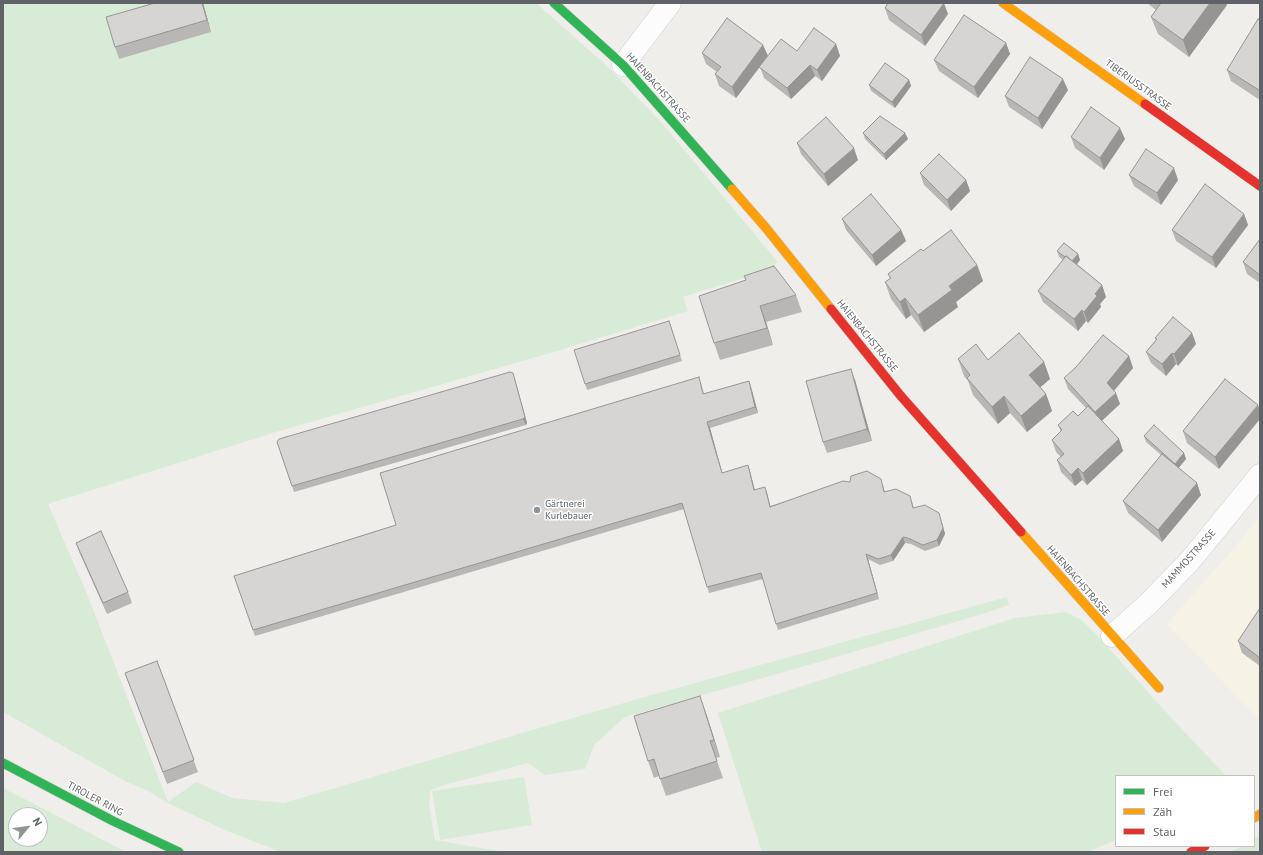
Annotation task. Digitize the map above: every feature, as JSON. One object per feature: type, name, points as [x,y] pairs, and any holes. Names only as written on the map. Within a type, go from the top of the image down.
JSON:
[{"type":"street","name":"HAIENBACHSTRASSE","points":[[554,3],[624,65],[766,228],[900,395],[1159,688]]},
{"type":"street","points":[[624,65],[670,3]]},
{"type":"street","name":"TIBERIUSSTRASSE","points":[[1003,3],[1260,186]]},
{"type":"street","name":"MAMMOSTRASSE","points":[[1112,636],[1148,604],[1189,562],[1260,475]]},
{"type":"street","name":"TIROLER RING","points":[[3,763],[113,821],[179,852]]},
{"type":"street","points":[[1191,852],[1203,847]]},
{"type":"shaded area","points":[[1260,516],[1260,720],[1167,624],[1235,547]]},
{"type":"green space","points":[[3,3],[536,3],[606,65],[660,121],[778,262],[767,271],[683,297],[688,311],[557,351],[276,432],[48,504],[87,594],[168,802],[196,782],[232,798],[284,803],[648,696],[1007,597],[1009,605],[819,662],[625,717],[594,745],[585,769],[545,775],[528,763],[444,785],[430,791],[429,804],[435,840],[504,852],[281,852],[225,830],[168,803],[150,792],[125,781],[3,712]]},
{"type":"green space","points":[[1066,612],[1080,619],[1096,634],[1225,775],[1115,775],[1115,840],[1087,852],[762,852],[718,713],[1015,618]]},
{"type":"green space","points":[[524,777],[532,825],[440,840],[432,791]]},
{"type":"green space","points":[[3,788],[40,807],[8,807],[8,847],[48,847],[48,811],[126,852],[3,852]]},
{"type":"green space","points":[[1260,836],[1260,852],[1231,852],[1240,847],[1255,847],[1255,838]]},
{"type":"building","points":[[155,3],[202,3],[207,20],[115,47],[106,17]]},
{"type":"building","points":[[888,3],[944,3],[921,35],[885,8]]},
{"type":"building","points":[[1161,3],[1210,3],[1183,40],[1151,17]]},
{"type":"building","points":[[964,15],[1006,43],[974,87],[934,60]]},
{"type":"building","points":[[727,18],[763,45],[732,87],[715,74],[721,67],[702,53]]},
{"type":"building","points":[[1258,19],[1260,20],[1259,90],[1227,70]]},
{"type":"building","points":[[814,28],[836,44],[817,70],[810,65],[787,88],[759,67],[781,39],[797,51]]},
{"type":"building","points":[[1030,57],[1063,79],[1038,118],[1005,96]]},
{"type":"building","points":[[885,63],[909,80],[892,102],[869,85]]},
{"type":"building","points":[[1091,107],[1120,128],[1100,158],[1071,137]]},
{"type":"building","points":[[880,116],[905,133],[884,154],[863,133]]},
{"type":"building","points":[[826,117],[854,148],[824,174],[797,143]]},
{"type":"building","points":[[1146,149],[1174,168],[1157,193],[1129,175]]},
{"type":"building","points":[[939,154],[966,180],[947,200],[920,173]]},
{"type":"building","points":[[1205,184],[1244,214],[1212,257],[1172,230]]},
{"type":"building","points":[[871,194],[901,230],[872,255],[842,219]]},
{"type":"building","points":[[951,230],[977,265],[949,286],[952,290],[918,315],[905,298],[900,302],[885,282],[891,278],[888,274],[921,249],[923,251]]},
{"type":"building","points":[[1260,239],[1260,275],[1243,262]]},
{"type":"building","points":[[1064,243],[1078,254],[1072,261],[1057,251]]},
{"type":"building","points":[[1066,256],[1102,285],[1095,294],[1097,296],[1084,312],[1082,310],[1074,319],[1038,291]]},
{"type":"building","points":[[774,266],[796,295],[760,306],[767,328],[714,343],[699,296],[746,280],[744,276]]},
{"type":"building","points":[[1173,317],[1192,333],[1174,354],[1172,353],[1162,364],[1146,352],[1157,339],[1155,338]]},
{"type":"building","points":[[669,321],[680,355],[585,384],[574,350]]},
{"type":"building","points":[[1019,333],[1044,362],[1029,375],[1046,394],[1021,416],[1004,396],[992,407],[967,378],[970,375],[958,359],[976,344],[988,360]]},
{"type":"building","points":[[1103,335],[1129,356],[1107,383],[1116,393],[1095,412],[1064,378],[1076,367]]},
{"type":"building","points":[[851,369],[867,429],[823,442],[806,381]]},
{"type":"building","points":[[510,372],[513,373],[525,417],[523,419],[292,486],[277,442],[279,439]]},
{"type":"building","name":"Gärtnerei Kurlebauer","points":[[699,377],[703,394],[749,381],[755,407],[707,422],[722,473],[748,465],[754,490],[765,487],[770,507],[843,481],[850,482],[851,476],[867,471],[881,479],[884,492],[896,489],[910,496],[913,508],[925,505],[939,513],[943,528],[937,540],[923,545],[903,537],[891,555],[878,559],[866,554],[877,593],[776,624],[761,573],[707,587],[682,503],[253,630],[234,576],[396,525],[380,473]]},
{"type":"building","points":[[1225,379],[1258,405],[1215,457],[1183,431]]},
{"type":"building","points":[[1088,406],[1119,439],[1083,473],[1078,468],[1071,475],[1057,460],[1064,454],[1052,440],[1062,430],[1058,425],[1073,411],[1078,416]]},
{"type":"building","points":[[1154,425],[1184,453],[1175,464],[1144,436]]},
{"type":"building","points":[[1162,454],[1197,483],[1158,530],[1123,501]]},
{"type":"building","points":[[101,531],[128,592],[103,603],[76,543]]},
{"type":"building","points":[[1260,608],[1260,658],[1238,641]]},
{"type":"building","points":[[157,661],[194,760],[163,772],[125,673]]},
{"type":"building","points":[[700,696],[714,740],[710,741],[717,761],[660,779],[654,759],[648,761],[634,716]]},
{"type":"traffic: fast","points":[[554,3],[623,65],[732,189]]},
{"type":"traffic: fast","points":[[3,763],[113,821],[179,852]]},
{"type":"traffic: slow","points":[[1003,3],[1145,104]]},
{"type":"traffic: slow","points":[[732,189],[766,228],[831,309]]},
{"type":"traffic: slow","points":[[1021,532],[1159,688]]},
{"type":"traffic: slow","points":[[1255,817],[1260,814]]},
{"type":"traffic: jam","points":[[1145,104],[1260,186]]},
{"type":"traffic: jam","points":[[831,309],[900,395],[1021,532]]},
{"type":"traffic: jam","points":[[1191,852],[1203,847]]},
{"type":"place","name":"Gärtnerei Kurlebauer","points":[[537,510]]}]
